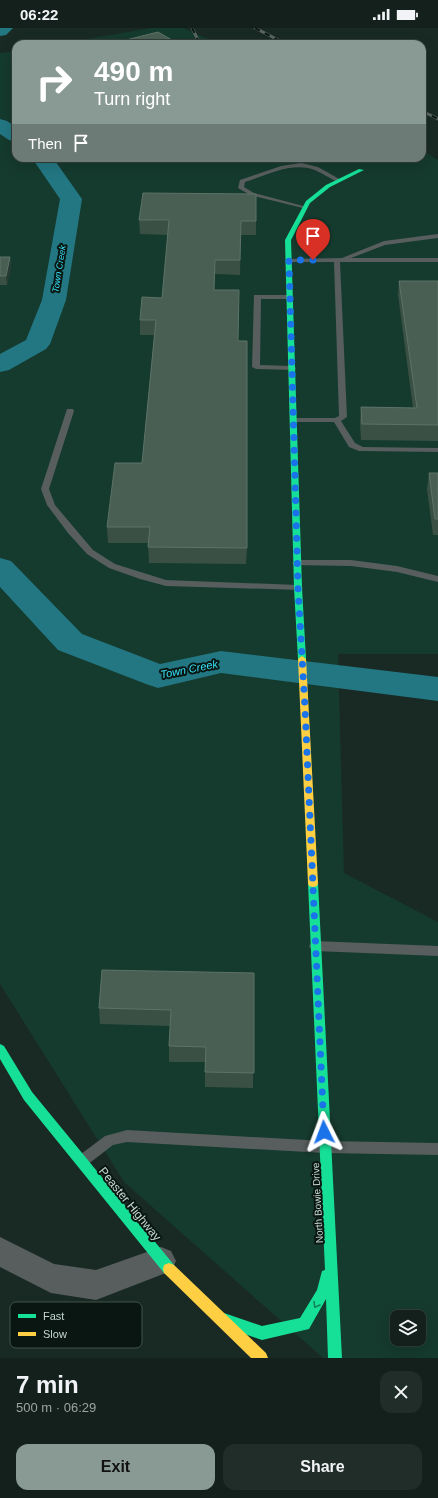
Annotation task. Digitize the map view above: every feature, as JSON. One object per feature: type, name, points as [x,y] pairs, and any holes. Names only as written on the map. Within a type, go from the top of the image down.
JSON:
[{"type":"street","name":"North Bowie Drive","points":[[335,1358],[302,644],[298,588],[288,240],[308,202],[328,186],[361,170]]},
{"type":"street","name":"Peaster Highway","points":[[0,1049],[28,1096],[161,1261],[218,1318],[261,1358]]},
{"type":"street","points":[[0,1251],[51,1278],[96,1285],[161,1261]]},
{"type":"street","points":[[218,1318],[262,1333],[304,1324],[323,1292],[330,1254]]},
{"type":"lane","points":[[305,208],[252,194],[241,188],[242,181],[285,168],[306,165],[338,180]]},
{"type":"lane","points":[[337,260],[384,243],[438,236]]},
{"type":"lane","points":[[289,260],[438,260]]},
{"type":"lane","points":[[293,420],[336,420],[343,417],[337,260]]},
{"type":"lane","points":[[290,298],[256,297],[256,367],[292,368]]},
{"type":"lane","points":[[70,411],[45,489],[51,505],[70,532],[90,552],[112,566],[142,578],[166,583],[298,588]]},
{"type":"lane","points":[[336,420],[352,445],[362,449],[438,450]]},
{"type":"lane","points":[[297,563],[351,563],[397,569],[438,579]]},
{"type":"lane","points":[[315,946],[438,951]]},
{"type":"lane","points":[[81,1162],[110,1140],[127,1136],[325,1147],[438,1149]]},
{"type":"shaded area","points":[[152,28],[183,28],[211,40],[80,40]]},
{"type":"shaded area","points":[[12,52],[12,162],[426,162],[426,152],[438,160],[438,654],[338,654],[344,873],[438,922],[438,1358],[323,1358],[124,1182],[0,984],[0,53]]},
{"type":"building","points":[[158,32],[172,40],[126,40]]},
{"type":"building","points":[[143,193],[256,194],[256,221],[241,221],[240,260],[215,260],[214,290],[239,290],[238,341],[247,341],[247,548],[148,547],[150,527],[107,527],[115,463],[142,463],[156,320],[140,320],[142,297],[162,298],[169,220],[139,220]]},
{"type":"building","points":[[0,257],[10,257],[6,276],[0,276]]},
{"type":"building","points":[[399,281],[438,281],[438,425],[362,424],[361,407],[417,408]]},
{"type":"building","points":[[429,473],[438,473],[438,519],[435,519]]},
{"type":"building","points":[[102,970],[254,973],[254,1073],[205,1072],[206,1047],[169,1046],[171,1010],[99,1008]]},
{"type":"waterway","name":"Town Creek","points":[[0,31],[4,28]]},
{"type":"waterway","name":"Town Creek","points":[[0,125],[12,133]]},
{"type":"waterway","name":"Town Creek","points":[[0,364],[37,344],[54,300],[71,199],[45,162]]},
{"type":"waterway","name":"Town Creek","points":[[0,568],[70,642],[158,676],[221,662],[438,689]]},
{"type":"railway","points":[[192,28],[198,40]]},
{"type":"railway","points":[[255,28],[278,40]]},
{"type":"railway","points":[[426,113],[438,119]]},
{"type":"traffic: fast","points":[[302,659],[298,588],[288,240],[308,202],[328,186],[361,170]]},
{"type":"traffic: fast","points":[[313,883],[335,1358]]},
{"type":"traffic: fast","points":[[0,1049],[28,1096],[169,1269]]},
{"type":"traffic: fast","points":[[224,1320],[262,1333],[304,1324],[323,1292],[327,1275]]},
{"type":"traffic: slow","points":[[302,659],[313,883]]},
{"type":"traffic: slow","points":[[169,1269],[261,1358]]},
{"type":"route","points":[[313,260],[289,260],[298,588],[302,644],[324,1132]]}]
